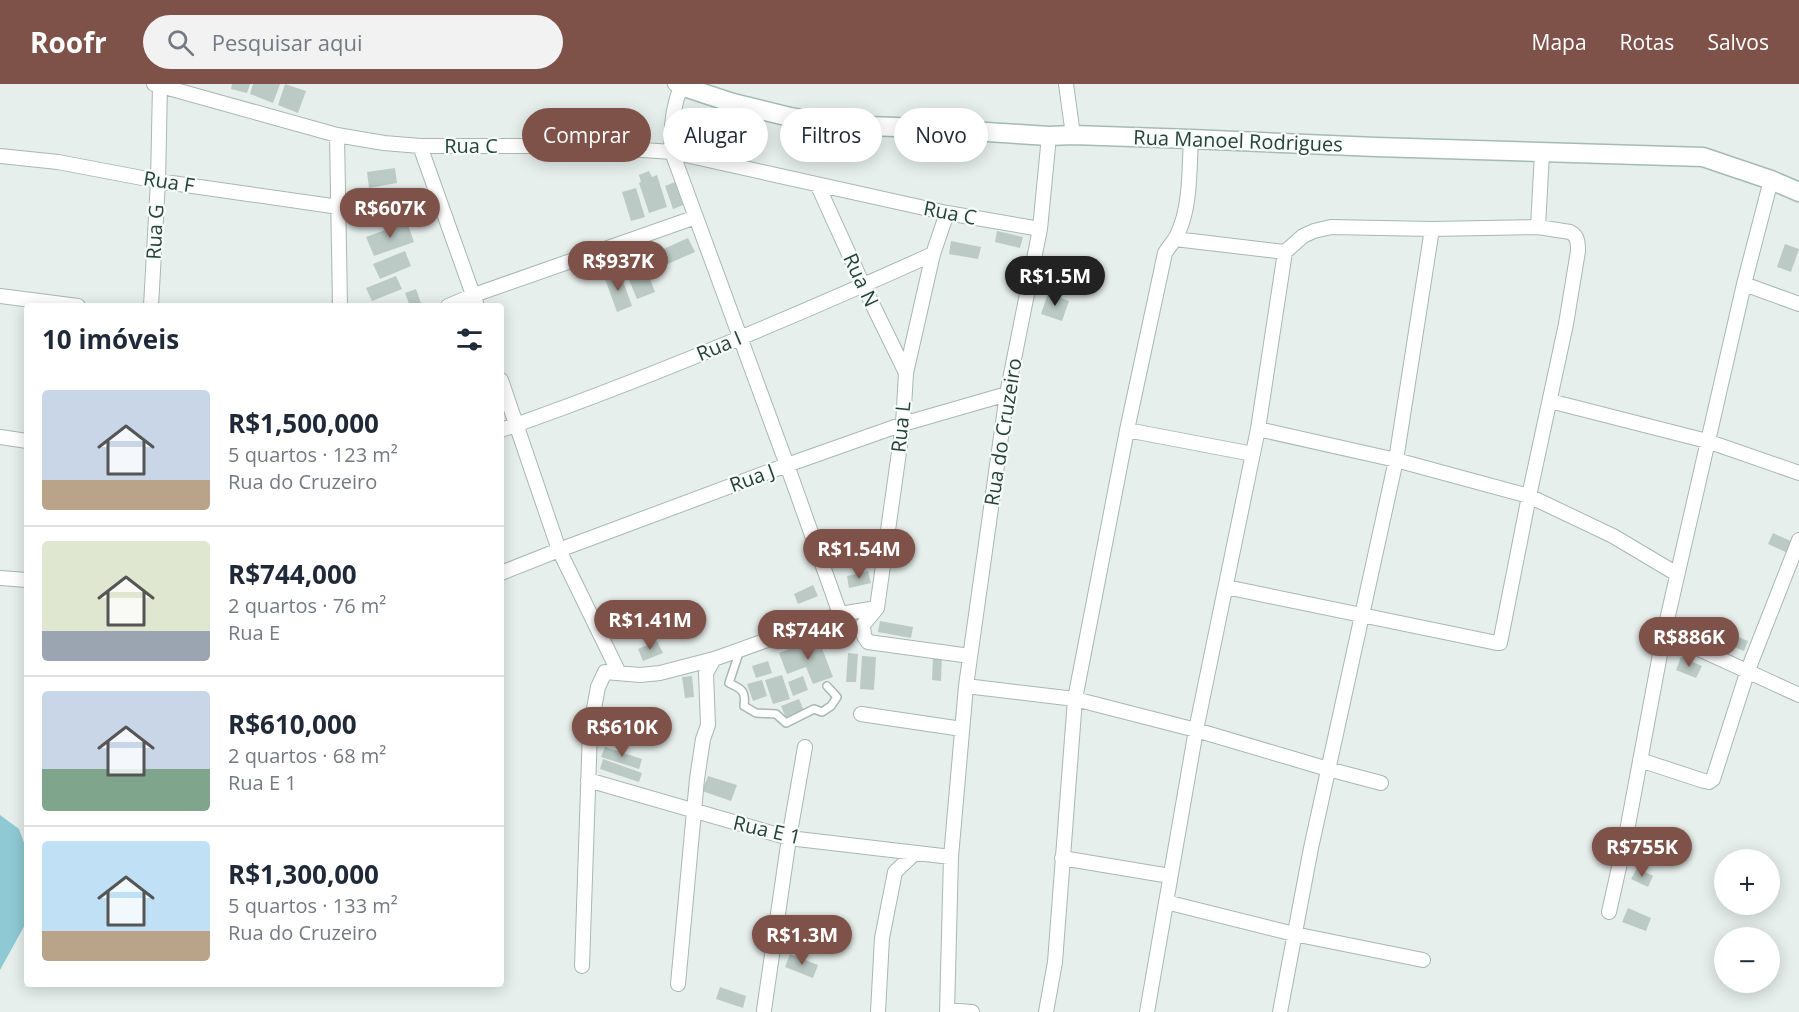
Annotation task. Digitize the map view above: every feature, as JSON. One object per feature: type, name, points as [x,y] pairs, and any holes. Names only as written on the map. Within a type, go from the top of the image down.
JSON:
[{"type":"street","points":[[1066,84],[1073,135]]},
{"type":"street","name":"Rua C","points":[[157,85],[337,135],[384,143],[420,146],[585,146],[663,151]]},
{"type":"street","name":"Rua G","points":[[151,303],[158,181],[157,85]]},
{"type":"street","points":[[674,108],[679,85]]},
{"type":"street","name":"Rua Manoel Rodrigues","points":[[679,85],[742,105],[790,117],[828,123],[1049,136],[1703,157],[1799,192]]},
{"type":"street","points":[[337,135],[340,303]]},
{"type":"street","name":"Rua do Cruzeiro","points":[[947,1011],[951,857],[966,686],[1007,394],[1040,229],[1049,136]]},
{"type":"street","points":[[1046,1012],[1055,962],[1076,699],[1127,430],[1165,253],[1175,239],[1185,212],[1191,139]]},
{"type":"street","points":[[420,146],[475,301],[696,217]]},
{"type":"street","points":[[1538,227],[1542,153]]},
{"type":"street","name":"Rua F","points":[[0,156],[58,162],[158,181],[339,207]]},
{"type":"street","points":[[676,162],[840,614]]},
{"type":"street","name":"Rua C","points":[[715,162],[947,213],[1040,229]]},
{"type":"street","points":[[1609,912],[1677,574],[1744,284],[1771,180]]},
{"type":"street","name":"Rua N","points":[[819,186],[863,285],[906,373]]},
{"type":"street","name":"Rua L","points":[[947,213],[933,254],[906,373],[903,424],[877,608],[863,625],[864,636],[868,642],[970,657]]},
{"type":"street","points":[[1147,1012],[1196,730],[1258,429],[1285,252],[1303,236],[1331,227],[1432,229],[1538,227],[1573,233],[1578,244],[1566,324],[1500,643],[1226,587]]},
{"type":"street","points":[[1280,1012],[1328,769],[1396,460],[1432,229]]},
{"type":"street","points":[[1175,239],[1285,252]]},
{"type":"street","name":"Rua I","points":[[504,429],[638,380],[933,254]]},
{"type":"street","points":[[1744,284],[1799,304]]},
{"type":"street","points":[[0,296],[55,303]]},
{"type":"street","points":[[504,390],[559,549],[619,673]]},
{"type":"street","name":"Rua J","points":[[504,572],[559,549],[903,424],[1007,394]]},
{"type":"street","points":[[1550,401],[1707,441],[1799,473]]},
{"type":"street","points":[[1258,429],[1396,460],[1529,496],[1613,536],[1677,574]]},
{"type":"street","points":[[1127,430],[1253,454]]},
{"type":"street","points":[[0,437],[24,441]]},
{"type":"street","points":[[1640,760],[1704,781],[1712,781],[1748,670],[1799,540]]},
{"type":"street","points":[[0,578],[24,580]]},
{"type":"street","points":[[582,966],[590,730],[598,687],[605,672],[650,675],[714,659],[840,614],[877,608]]},
{"type":"street","points":[[1664,633],[1799,695]]},
{"type":"street","points":[[678,984],[699,764],[708,725],[706,673],[714,659]]},
{"type":"street","points":[[966,686],[1076,699],[1196,730],[1381,783]]},
{"type":"street","points":[[861,714],[962,729]]},
{"type":"street","points":[[764,1011],[789,838],[805,747]]},
{"type":"street","name":"Rua E 1","points":[[588,780],[789,838],[951,857]]},
{"type":"street","points":[[878,1012],[882,938],[895,872],[915,853]]},
{"type":"street","points":[[1062,858],[1170,876]]},
{"type":"street","points":[[1166,902],[1294,934],[1423,960]]},
{"type":"street","points":[[947,1011],[972,1012]]},
{"type":"lane","points":[[740,650],[729,683],[741,689],[745,697],[744,706],[756,713],[776,714],[786,723],[814,709],[822,712],[831,706],[837,697],[827,686]]},
{"type":"water","points":[[0,815],[19,829],[24,843],[24,926],[0,970]]},
{"type":"building","points":[[232,84],[250,84],[247,93],[231,89]]},
{"type":"building","points":[[253,84],[280,84],[273,103],[250,94]]},
{"type":"building","points":[[285,84],[306,91],[298,113],[278,105]]},
{"type":"building","points":[[395,168],[397,183],[369,188],[367,172]]},
{"type":"building","points":[[649,171],[652,177],[657,175],[667,207],[649,213],[639,183],[641,182],[639,175]]},
{"type":"building","points":[[675,182],[683,205],[673,209],[665,186]]},
{"type":"building","points":[[636,188],[645,217],[631,221],[622,192]]},
{"type":"building","points":[[411,189],[419,214],[387,224],[379,199]]},
{"type":"building","points":[[407,222],[414,242],[374,256],[366,237]]},
{"type":"building","points":[[997,231],[1023,237],[1020,248],[995,242]]},
{"type":"building","points":[[688,238],[695,252],[663,266],[657,252]]},
{"type":"building","points":[[951,241],[981,247],[978,259],[949,254]]},
{"type":"building","points":[[1785,244],[1799,249],[1791,272],[1777,267]]},
{"type":"building","points":[[405,251],[411,266],[380,279],[373,264]]},
{"type":"building","points":[[643,261],[655,292],[637,299],[624,268]]},
{"type":"building","points":[[620,273],[632,306],[617,312],[605,279]]},
{"type":"building","points":[[396,276],[402,289],[372,301],[366,288]]},
{"type":"building","points":[[416,289],[421,303],[409,303],[405,293]]},
{"type":"building","points":[[1048,293],[1069,301],[1062,321],[1041,314]]},
{"type":"building","points":[[1773,533],[1795,543],[1790,554],[1768,544]]},
{"type":"building","points":[[868,571],[871,583],[849,588],[847,576]]},
{"type":"building","points":[[813,585],[818,596],[798,604],[794,594]]},
{"type":"building","points":[[880,621],[913,627],[911,638],[878,632]]},
{"type":"building","points":[[1724,631],[1748,641],[1744,651],[1720,641]]},
{"type":"building","points":[[818,638],[833,677],[813,684],[806,667],[787,674],[779,653]]},
{"type":"building","points":[[657,641],[663,653],[643,661],[638,649]]},
{"type":"building","points":[[848,653],[858,654],[856,682],[846,682]]},
{"type":"building","points":[[933,655],[942,655],[941,681],[932,680]]},
{"type":"building","points":[[862,656],[876,657],[874,690],[860,689]]},
{"type":"building","points":[[1681,657],[1702,666],[1696,678],[1676,670]]},
{"type":"building","points":[[768,661],[772,673],[756,678],[752,666]]},
{"type":"building","points":[[782,675],[790,699],[773,704],[765,680]]},
{"type":"building","points":[[692,676],[694,697],[685,698],[682,677]]},
{"type":"building","points":[[803,676],[808,690],[793,696],[788,682]]},
{"type":"building","points":[[762,680],[767,696],[753,701],[747,684]]},
{"type":"building","points":[[799,699],[804,711],[786,718],[781,706]]},
{"type":"building","points":[[605,747],[642,759],[639,769],[601,757]]},
{"type":"building","points":[[603,759],[642,773],[639,782],[600,769]]},
{"type":"building","points":[[708,776],[737,785],[731,801],[702,791]]},
{"type":"building","points":[[1637,868],[1653,876],[1648,887],[1631,879]]},
{"type":"building","points":[[1628,908],[1651,918],[1646,931],[1622,922]]},
{"type":"building","points":[[790,954],[818,965],[813,978],[785,967]]},
{"type":"building","points":[[720,987],[746,996],[743,1008],[716,999]]}]
